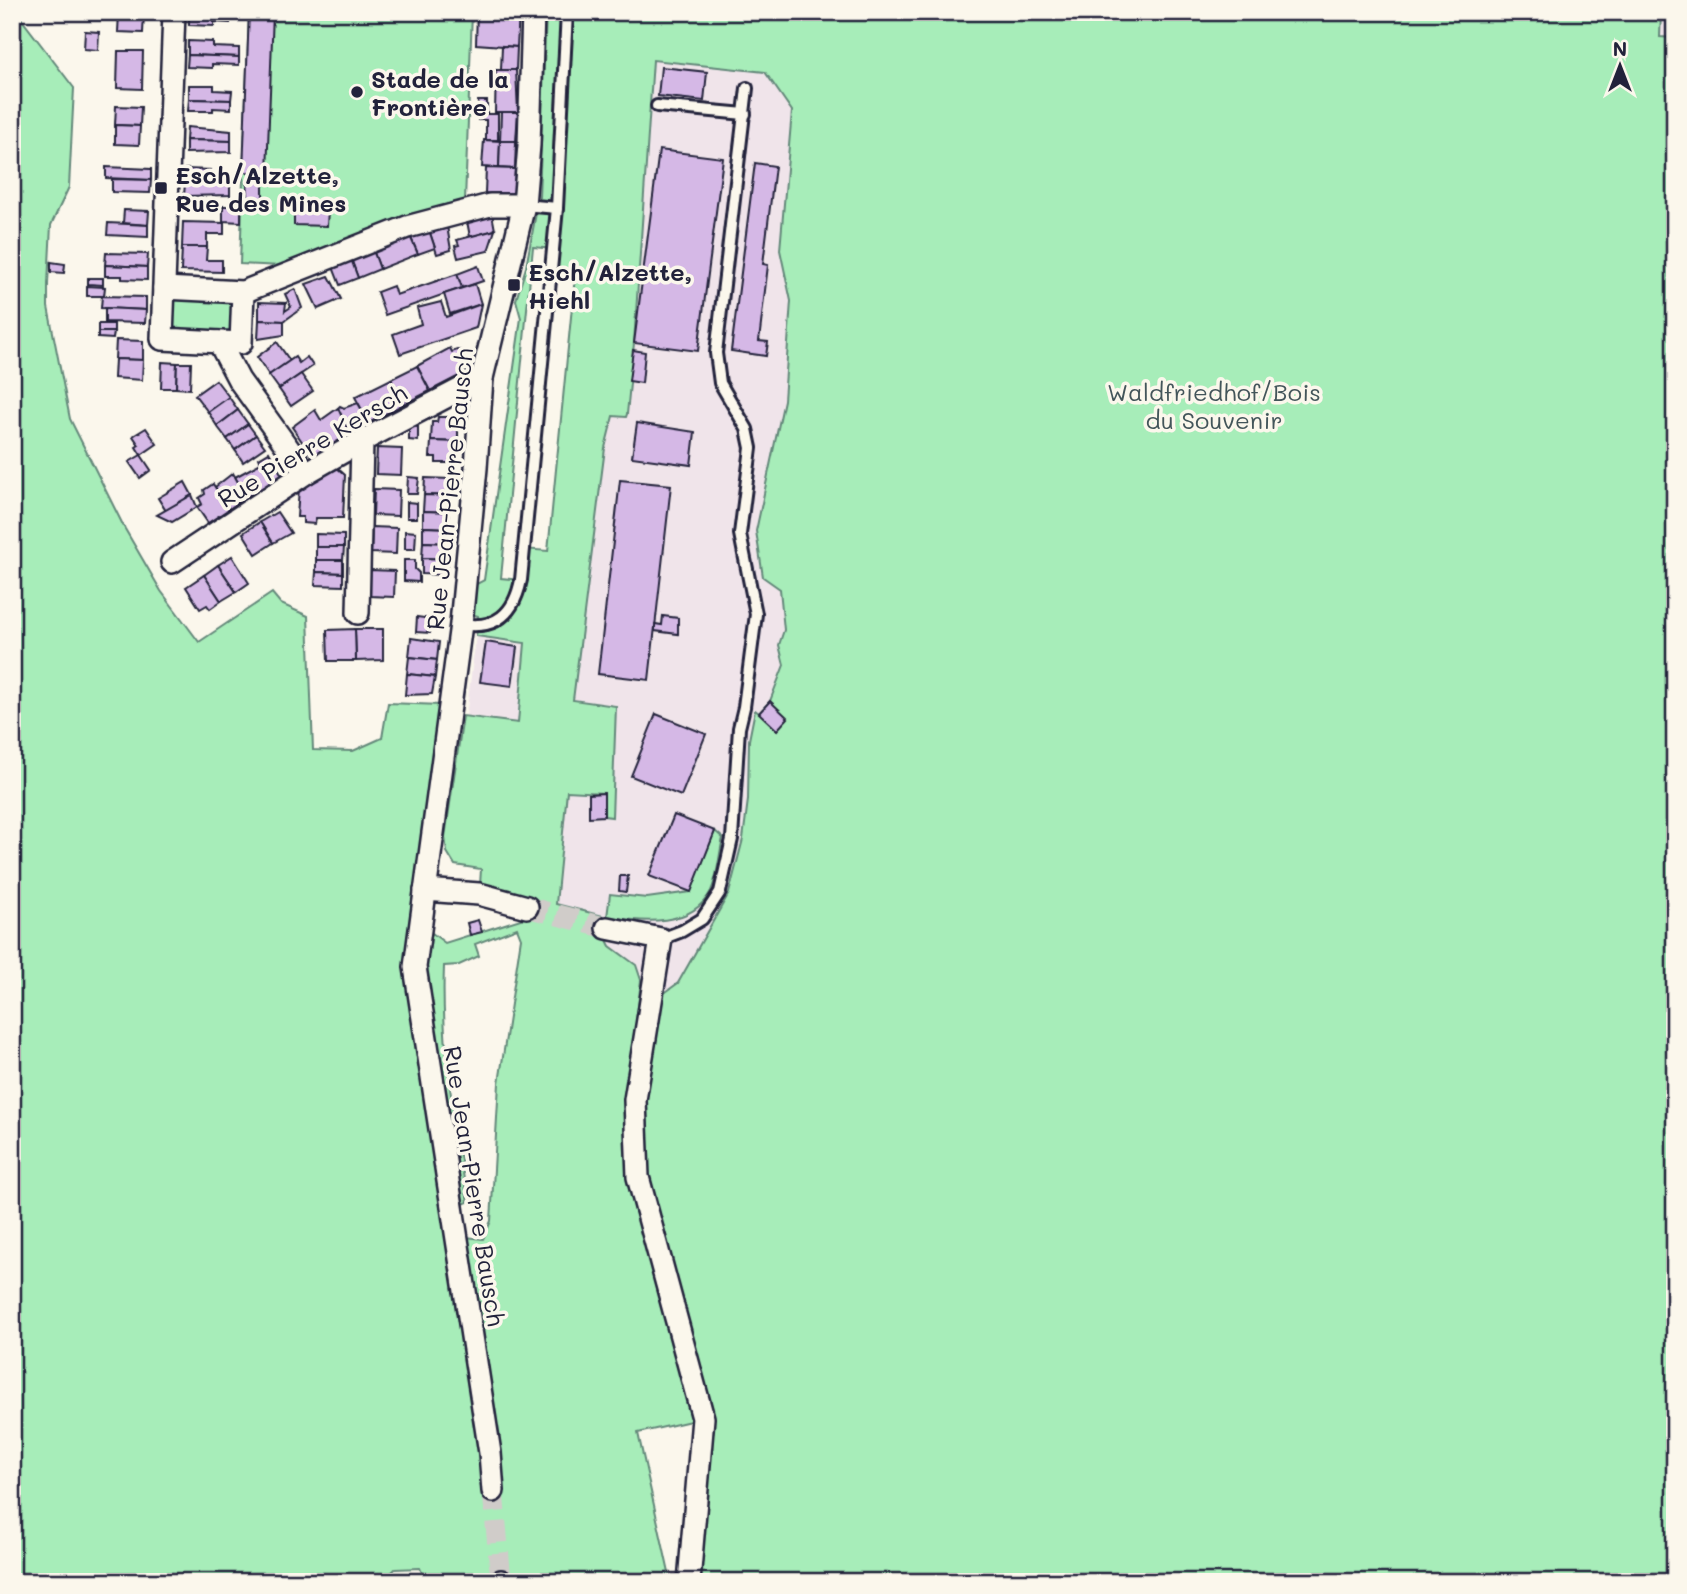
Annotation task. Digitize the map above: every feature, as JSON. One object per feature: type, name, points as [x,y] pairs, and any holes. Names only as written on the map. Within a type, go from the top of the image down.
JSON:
[{"type":"street","points":[[174,12],[162,339],[241,343],[243,292]]},
{"type":"street","name":"Rue Jean-Pierre Bausch","points":[[493,1491],[490,1453],[415,967],[461,624],[482,377],[524,205],[529,145],[533,12]]},
{"type":"street","points":[[164,288],[243,292],[407,227],[491,205],[524,205]]},
{"type":"street","points":[[219,342],[239,380],[306,473]]},
{"type":"street","name":"Rue Pierre Kersch","points":[[172,562],[306,473],[362,440],[482,377]]},
{"type":"street","points":[[358,613],[362,440]]},
{"type":"street","points":[[425,890],[479,894],[527,907]]},
{"type":"street","points":[[607,928],[661,939],[635,1100],[638,1177],[704,1418],[689,1582]]},
{"type":"lane","points":[[461,624],[487,625],[505,615],[517,600],[521,580],[557,208],[567,12]]},
{"type":"lane","points":[[661,939],[702,919],[720,892],[732,839],[739,728],[756,614],[740,534],[751,447],[747,429],[720,383],[716,353],[747,88]]},
{"type":"lane","points":[[657,106],[744,114]]},
{"type":"lane","points":[[524,205],[557,208]]},
{"type":"lane","points":[[553,248],[566,249]]},
{"type":"shaded area","points":[[1661,12],[1675,12],[1675,38],[1660,37]]},
{"type":"shaded area","points":[[653,60],[765,72],[792,111],[780,250],[791,301],[784,400],[756,531],[780,589],[784,630],[779,645],[784,665],[770,701],[759,713],[755,711],[749,740],[748,800],[743,839],[729,893],[678,984],[663,994],[657,1023],[637,1018],[641,980],[636,965],[610,946],[606,939],[608,917],[555,905],[567,791],[604,793],[573,701],[605,448],[613,416],[629,381],[634,343]],"holes":[[[715,832],[695,910],[610,894],[647,898],[691,892]]]},
{"type":"shaded area","points":[[476,636],[525,642],[518,724],[466,717]]},
{"type":"green space","name":"Waldfriedhof/Bois du Souvenir","points":[[12,12],[16,12],[74,88],[69,187],[51,225],[48,284],[48,307],[70,419],[125,529],[161,591],[199,642],[272,593],[281,604],[308,616],[313,750],[353,751],[382,738],[388,703],[441,705],[415,967],[432,933],[445,943],[527,917],[529,896],[480,885],[481,869],[455,865],[447,852],[445,837],[463,716],[518,723],[525,643],[476,636],[478,616],[471,614],[475,585],[484,580],[521,318],[516,300],[526,267],[539,197],[546,12],[1661,12],[1660,37],[1675,38],[1675,1582],[699,1582],[713,1416],[646,1176],[644,1088],[663,994],[678,983],[729,893],[743,839],[748,800],[749,740],[755,710],[759,713],[770,701],[784,665],[779,645],[784,630],[780,589],[763,577],[756,531],[784,400],[791,301],[780,250],[792,111],[765,72],[653,60],[627,414],[626,417],[613,416],[605,448],[573,700],[616,706],[612,817],[604,816],[603,793],[567,791],[556,904],[607,917],[610,894],[647,898],[690,892],[715,831],[723,838],[713,885],[703,903],[679,917],[665,920],[608,917],[606,938],[610,946],[636,965],[641,980],[628,1101],[627,1174],[695,1420],[638,1433],[671,1582],[426,1582],[420,1568],[395,1569],[383,1582],[12,1582]],"holes":[[[533,247],[553,249],[551,273],[575,276],[548,551],[524,549],[521,580],[501,578]],[[517,928],[521,938],[499,1083],[491,1221],[483,1239],[466,1237],[461,1205],[468,1202],[453,1114],[445,1026],[444,966],[459,965],[479,956],[475,944]]]},
{"type":"green space","name":"Stade de la Frontière","points":[[249,12],[472,12],[465,201],[282,266],[240,264]]},
{"type":"green space","points":[[170,294],[236,298],[234,336],[168,332]]},
{"type":"building","points":[[249,12],[273,12],[267,173],[243,172]]},
{"type":"building","points":[[477,12],[519,12],[517,47],[476,44]]},
{"type":"building","points":[[119,13],[144,14],[143,33],[118,32]]},
{"type":"building","points":[[189,13],[230,14],[230,23],[214,22],[214,26],[189,25]]},
{"type":"building","points":[[85,31],[99,32],[98,50],[84,49]]},
{"type":"building","points":[[188,41],[213,42],[213,47],[239,48],[239,57],[188,55]]},
{"type":"building","points":[[502,46],[517,47],[516,70],[501,70]]},
{"type":"building","points":[[118,51],[143,51],[142,89],[117,88]]},
{"type":"building","points":[[188,55],[239,57],[239,65],[187,67]]},
{"type":"building","points":[[661,67],[707,72],[704,101],[658,96]]},
{"type":"building","points":[[496,70],[516,70],[518,112],[495,112]]},
{"type":"building","points":[[189,85],[214,85],[214,90],[232,91],[231,100],[189,99]]},
{"type":"building","points":[[189,99],[231,100],[231,109],[188,111]]},
{"type":"building","points":[[478,101],[487,101],[487,114],[498,114],[498,140],[486,140],[486,120],[478,120]]},
{"type":"building","points":[[116,106],[141,107],[140,126],[115,125]]},
{"type":"building","points":[[501,112],[518,112],[516,141],[500,141]]},
{"type":"building","points":[[115,125],[140,126],[139,145],[115,144]]},
{"type":"building","points":[[187,127],[231,131],[231,141],[186,140]]},
{"type":"building","points":[[186,140],[231,141],[231,152],[186,153]]},
{"type":"building","points":[[484,140],[500,141],[499,168],[482,167]]},
{"type":"building","points":[[500,141],[516,141],[515,169],[499,168]]},
{"type":"building","points":[[659,150],[723,158],[698,351],[634,343]]},
{"type":"building","points":[[755,163],[775,166],[763,264],[768,265],[759,341],[768,342],[766,356],[731,351]]},
{"type":"building","points":[[106,167],[151,169],[151,180],[106,178]]},
{"type":"building","points":[[486,168],[515,169],[514,194],[485,193]]},
{"type":"building","points":[[185,169],[210,170],[210,174],[231,174],[230,184],[185,183]]},
{"type":"building","points":[[112,179],[151,180],[150,193],[112,192]]},
{"type":"building","points":[[247,181],[263,181],[263,209],[249,209]]},
{"type":"building","points":[[185,183],[230,184],[230,195],[184,196]]},
{"type":"building","points":[[223,206],[241,206],[241,222],[223,221]]},
{"type":"building","points":[[294,208],[328,209],[327,226],[294,225]]},
{"type":"building","points":[[124,210],[149,211],[148,225],[123,223]]},
{"type":"building","points":[[492,214],[495,230],[470,237],[467,221]]},
{"type":"building","points":[[183,222],[224,223],[224,234],[207,234],[207,247],[182,247]]},
{"type":"building","points":[[108,223],[148,225],[148,237],[107,235]]},
{"type":"building","points":[[447,226],[451,250],[437,254],[429,230]]},
{"type":"building","points":[[429,230],[435,248],[418,254],[410,236]]},
{"type":"building","points":[[495,230],[488,251],[458,258],[455,246],[459,245],[457,240]]},
{"type":"building","points":[[410,236],[418,254],[380,269],[373,250]]},
{"type":"building","points":[[182,247],[207,247],[206,260],[222,260],[222,272],[181,271]]},
{"type":"building","points":[[373,250],[380,269],[358,278],[351,259]]},
{"type":"building","points":[[106,253],[148,254],[147,267],[105,265]]},
{"type":"building","points":[[351,259],[358,278],[340,285],[333,267]]},
{"type":"building","points":[[51,262],[65,264],[64,273],[51,272]]},
{"type":"building","points":[[105,265],[147,267],[147,280],[105,276]]},
{"type":"building","points":[[478,266],[483,281],[462,288],[457,274]]},
{"type":"building","points":[[457,274],[462,288],[385,315],[377,292],[393,286],[396,295]]},
{"type":"building","points":[[329,276],[341,299],[318,309],[306,284]]},
{"type":"building","points":[[88,278],[103,278],[103,285],[88,284]]},
{"type":"building","points":[[475,284],[481,304],[450,314],[444,294]]},
{"type":"building","points":[[87,286],[105,287],[104,296],[87,296]]},
{"type":"building","points":[[295,289],[302,308],[284,321],[259,320],[259,302],[286,303],[285,311],[291,307],[285,294]]},
{"type":"building","points":[[102,296],[146,297],[146,310],[101,308]]},
{"type":"building","points":[[441,302],[446,317],[481,304],[476,328],[400,354],[393,334],[421,324],[417,308]]},
{"type":"building","points":[[105,308],[146,310],[145,323],[105,322]]},
{"type":"building","points":[[259,320],[284,321],[284,335],[258,339]]},
{"type":"building","points":[[98,324],[114,324],[114,332],[98,332]]},
{"type":"building","points":[[98,332],[114,332],[113,339],[98,338]]},
{"type":"building","points":[[116,340],[143,341],[143,360],[115,359]]},
{"type":"building","points":[[277,342],[290,361],[269,375],[257,357]]},
{"type":"building","points":[[450,348],[452,352],[457,350],[471,353],[463,374],[430,391],[417,366]]},
{"type":"building","points":[[633,350],[645,352],[642,383],[629,381]]},
{"type":"building","points":[[295,357],[299,363],[307,357],[313,366],[279,389],[269,375]]},
{"type":"building","points":[[115,359],[143,360],[142,380],[114,378]]},
{"type":"building","points":[[162,362],[177,363],[176,388],[161,388]]},
{"type":"building","points":[[177,363],[191,363],[190,389],[176,388]]},
{"type":"building","points":[[417,366],[430,391],[404,404],[391,379]]},
{"type":"building","points":[[301,374],[313,391],[291,406],[279,389]]},
{"type":"building","points":[[391,379],[404,404],[369,423],[355,397]]},
{"type":"building","points":[[216,380],[229,397],[208,412],[195,395]]},
{"type":"building","points":[[229,397],[238,410],[217,426],[208,412]]},
{"type":"building","points":[[358,403],[369,423],[350,435],[338,408]]},
{"type":"building","points":[[338,408],[350,435],[312,456],[292,427],[315,410],[321,420]]},
{"type":"building","points":[[238,410],[248,424],[227,439],[217,426]]},
{"type":"building","points":[[438,417],[458,417],[458,442],[431,441],[432,422],[437,422]]},
{"type":"building","points":[[637,423],[695,432],[691,465],[632,457]]},
{"type":"building","points":[[248,424],[256,435],[235,450],[227,439]]},
{"type":"building","points":[[409,426],[418,427],[418,441],[409,440]]},
{"type":"building","points":[[146,428],[157,444],[141,455],[133,436]]},
{"type":"building","points":[[256,435],[265,447],[243,462],[235,450]]},
{"type":"building","points":[[431,441],[458,442],[457,463],[436,463],[436,457],[430,457]]},
{"type":"building","points":[[377,448],[402,449],[401,475],[376,474]]},
{"type":"building","points":[[269,452],[283,477],[246,497],[235,477],[261,463],[259,458]]},
{"type":"building","points":[[141,455],[151,470],[140,478],[129,462]]},
{"type":"building","points":[[335,466],[345,475],[343,518],[316,518],[315,524],[303,523],[303,517],[297,517],[299,487]]},
{"type":"building","points":[[233,473],[246,497],[229,509],[215,487]]},
{"type":"building","points":[[408,477],[419,478],[417,494],[407,494]]},
{"type":"building","points":[[425,478],[450,479],[450,496],[424,495]]},
{"type":"building","points":[[620,480],[671,485],[649,680],[598,674]]},
{"type":"building","points":[[185,482],[192,495],[166,511],[158,498]]},
{"type":"building","points":[[213,484],[229,509],[208,523],[197,507],[202,504],[199,498],[205,494],[204,490]]},
{"type":"building","points":[[374,489],[399,490],[398,516],[373,515]]},
{"type":"building","points":[[192,495],[197,507],[172,522],[157,515]]},
{"type":"building","points":[[424,495],[450,496],[449,512],[423,511]]},
{"type":"building","points":[[407,502],[417,503],[417,518],[407,518]]},
{"type":"building","points":[[423,511],[449,512],[449,528],[423,527]]},
{"type":"building","points":[[277,512],[291,533],[273,543],[260,522]]},
{"type":"building","points":[[260,522],[273,543],[256,554],[243,533]]},
{"type":"building","points":[[372,527],[397,528],[396,554],[371,553]]},
{"type":"building","points":[[423,527],[449,528],[448,543],[423,542]]},
{"type":"building","points":[[405,531],[416,532],[415,549],[405,549]]},
{"type":"building","points":[[316,534],[344,535],[344,547],[316,547]]},
{"type":"building","points":[[423,542],[448,543],[448,559],[422,558]]},
{"type":"building","points":[[316,547],[344,547],[343,560],[316,560]]},
{"type":"building","points":[[232,556],[249,583],[236,592],[218,565]]},
{"type":"building","points":[[422,558],[448,559],[447,575],[422,574]]},
{"type":"building","points":[[316,560],[343,560],[343,573],[316,572]]},
{"type":"building","points":[[404,560],[415,560],[419,582],[404,581]]},
{"type":"building","points":[[218,565],[236,592],[221,601],[204,575]]},
{"type":"building","points":[[370,570],[395,571],[394,597],[369,596]]},
{"type":"building","points":[[316,572],[343,573],[343,586],[315,585]]},
{"type":"building","points":[[204,575],[221,601],[210,609],[207,605],[200,609],[186,587]]},
{"type":"building","points":[[663,616],[678,618],[678,634],[655,631],[655,624],[662,625]]},
{"type":"building","points":[[417,617],[432,619],[430,633],[416,632]]},
{"type":"building","points":[[355,629],[383,629],[383,660],[356,661]]},
{"type":"building","points":[[355,629],[356,661],[328,661],[327,630]]},
{"type":"building","points":[[411,638],[439,642],[437,660],[409,657]]},
{"type":"building","points":[[486,642],[517,647],[512,686],[480,682]]},
{"type":"building","points":[[409,657],[437,660],[435,677],[407,674]]},
{"type":"building","points":[[407,674],[435,677],[432,694],[405,695]]},
{"type":"building","points":[[770,701],[788,718],[777,730],[759,713]]},
{"type":"building","points":[[656,714],[706,734],[681,796],[631,776]]},
{"type":"building","points":[[604,793],[604,816],[589,817],[589,794]]},
{"type":"building","points":[[674,815],[715,831],[691,892],[649,876]]},
{"type":"building","points":[[620,876],[628,876],[626,892],[619,891]]},
{"type":"building","points":[[478,920],[482,932],[470,935],[467,923]]},
{"type":"tunnel","points":[[527,907],[607,928]]},
{"type":"tunnel","points":[[493,1491],[501,1581]]},
{"type":"place","name":"Stade de la Frontière","points":[[357,92]]},
{"type":"place","name":"Esch/Alzette, Rue des Mines","points":[[161,188]]},
{"type":"place","name":"Esch/Alzette, Hiehl","points":[[514,285]]}]
